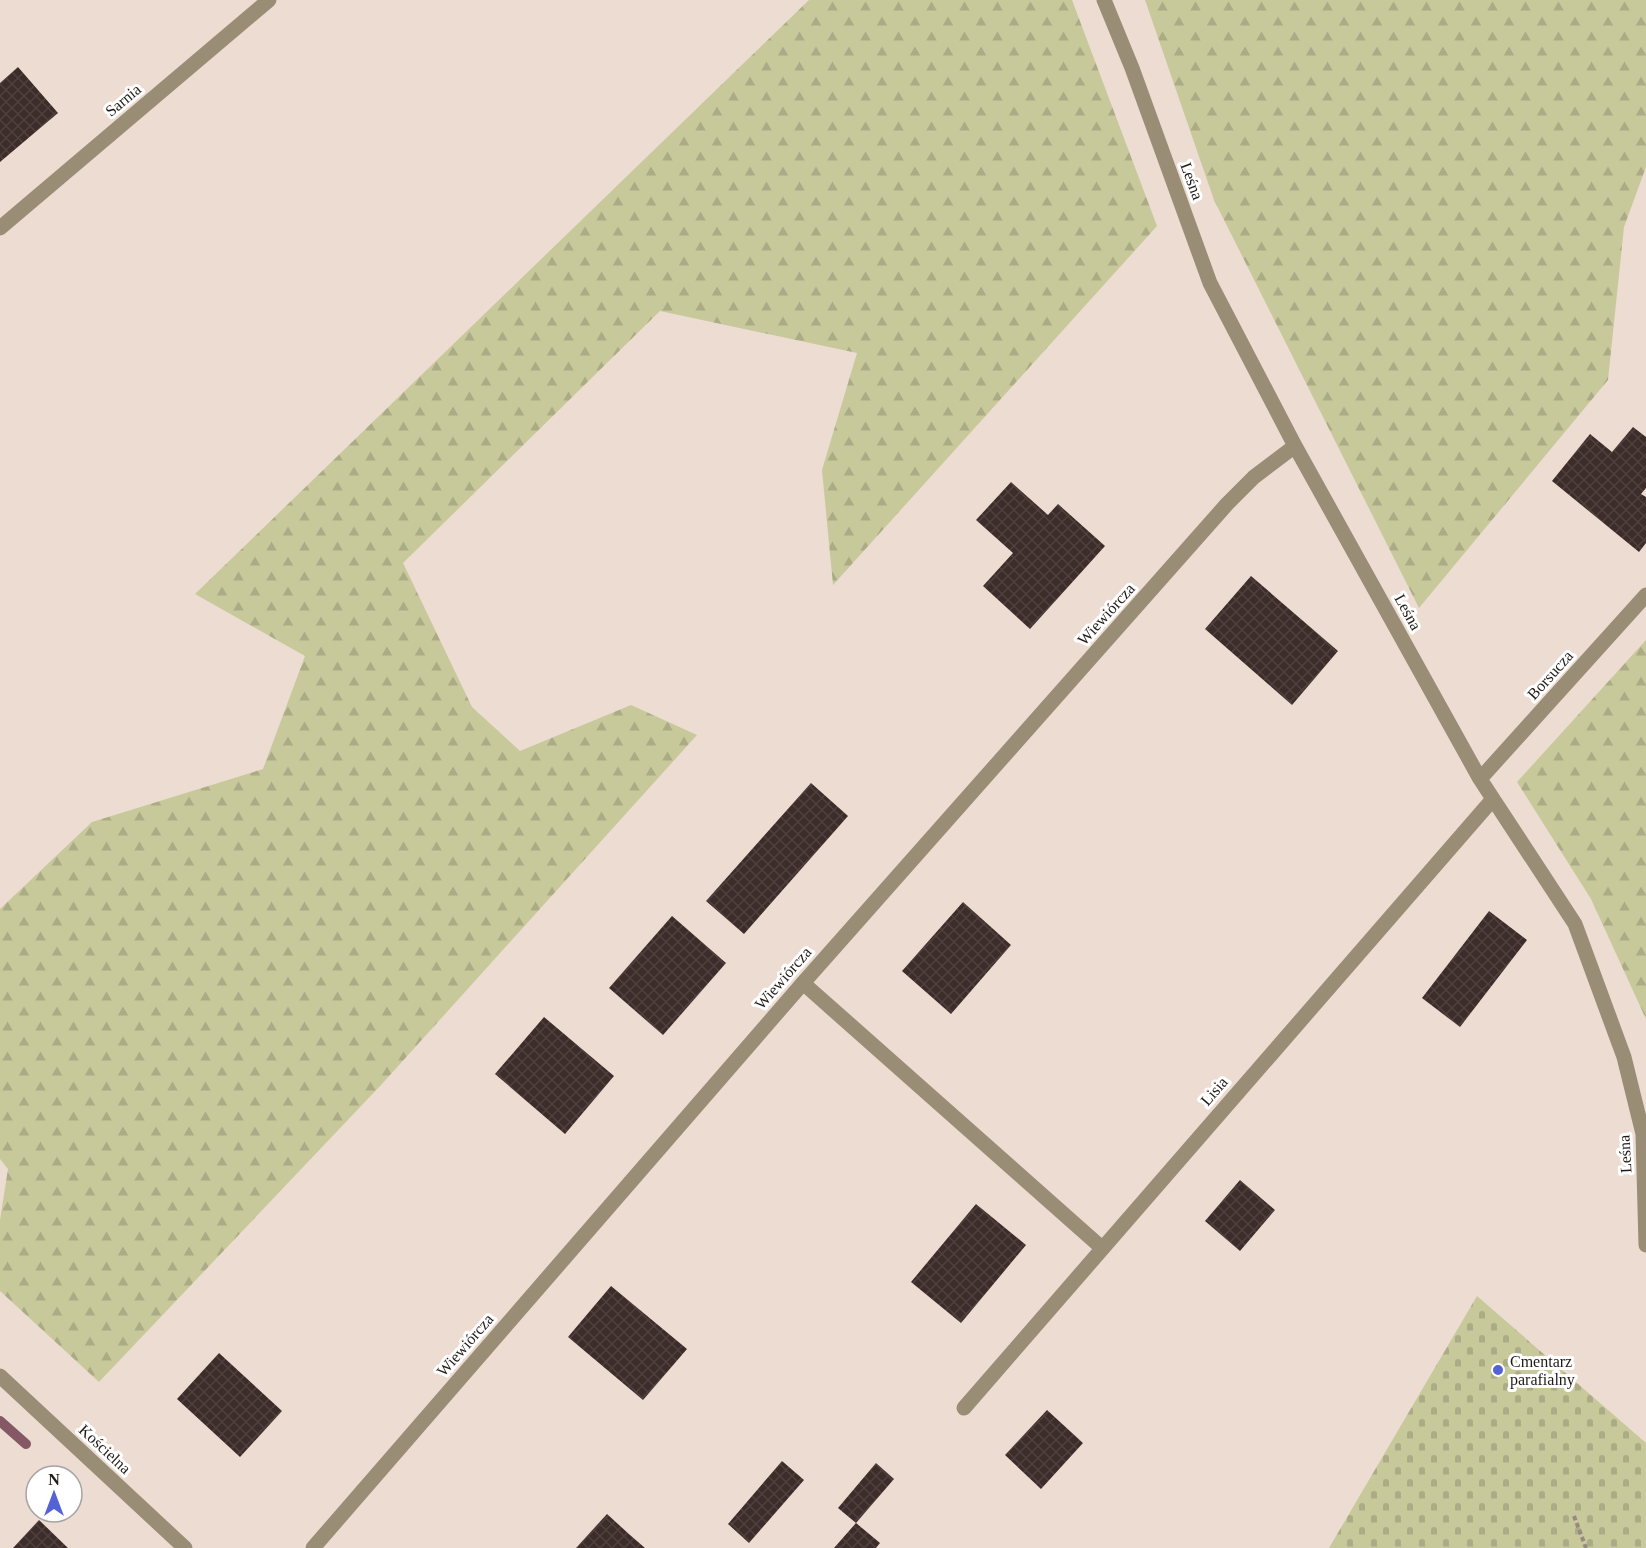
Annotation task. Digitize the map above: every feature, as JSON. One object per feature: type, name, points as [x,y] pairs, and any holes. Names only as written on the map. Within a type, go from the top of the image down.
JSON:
[{"type":"street","name":"Sarnia","points":[[0,228],[269,0]]},
{"type":"street","name":"Leśna","points":[[1104,0],[1132,68],[1210,283],[1295,446],[1480,779],[1575,924],[1624,1057],[1643,1134],[1646,1245]]},
{"type":"street","name":"Wiewiórcza","points":[[313,1548],[803,983],[1227,504],[1254,477],[1295,446]]},
{"type":"street","name":"Borsucza","points":[[1480,779],[1646,596]]},
{"type":"street","name":"Lisia","points":[[964,1407],[1493,799]]},
{"type":"street","points":[[803,983],[1102,1248]]},
{"type":"street","name":"Kościelna","points":[[0,1376],[185,1548]]},
{"type":"path","points":[[1574,1516],[1586,1548]]},
{"type":"green space","points":[[809,0],[1072,0],[1157,226],[833,585],[822,470],[857,353],[660,311],[403,563],[472,707],[520,751],[631,705],[697,735],[381,1085],[99,1382],[0,1291],[0,1220],[8,1169],[0,1159],[0,909],[92,822],[263,769],[305,656],[195,594]]},
{"type":"green space","points":[[1145,0],[1646,0],[1646,167],[1624,227],[1608,380],[1419,608],[1214,200]]},
{"type":"green space","points":[[1646,640],[1646,1019],[1591,899],[1517,782]]},
{"type":"green space","name":"Cmentarz parafialny","points":[[1477,1296],[1646,1443],[1646,1548],[1329,1548]]},
{"type":"building","points":[[18,67],[58,113],[0,162],[0,83]]},
{"type":"building","points":[[1633,427],[1646,437],[1646,488],[1641,494],[1646,497],[1646,543],[1639,552],[1552,481],[1590,434],[1612,452]]},
{"type":"building","points":[[1011,482],[1048,515],[1058,504],[1105,546],[1030,629],[983,586],[1013,553],[976,520]]},
{"type":"building","points":[[1251,576],[1338,651],[1292,705],[1205,629]]},
{"type":"building","points":[[811,783],[848,816],[744,934],[706,901]]},
{"type":"building","points":[[963,902],[1011,945],[951,1014],[902,971]]},
{"type":"building","points":[[1489,911],[1527,940],[1460,1027],[1422,998]]},
{"type":"building","points":[[672,916],[726,963],[663,1035],[609,988]]},
{"type":"building","points":[[544,1017],[614,1076],[565,1134],[495,1074]]},
{"type":"building","points":[[1240,1180],[1275,1210],[1240,1251],[1205,1221]]},
{"type":"building","points":[[976,1204],[1026,1245],[961,1323],[911,1282]]},
{"type":"building","points":[[611,1286],[687,1349],[643,1400],[568,1337]]},
{"type":"building","points":[[219,1353],[282,1411],[240,1457],[177,1399]]},
{"type":"building","points":[[1047,1410],[1083,1443],[1041,1489],[1005,1455]]},
{"type":"building","points":[[782,1461],[804,1480],[749,1543],[728,1524]]},
{"type":"building","points":[[876,1463],[894,1479],[856,1523],[838,1508]]},
{"type":"building","points":[[607,1514],[630,1535],[645,1548],[576,1548]]},
{"type":"building","points":[[856,1523],[880,1543],[876,1548],[834,1548]]},
{"type":"building","points":[[35,1524],[43,1524],[68,1548],[13,1548]]},
{"type":"waterway","points":[[0,1421],[26,1444]]},
{"type":"place","name":"Cmentarz parafialny","points":[[1498,1370]]}]
